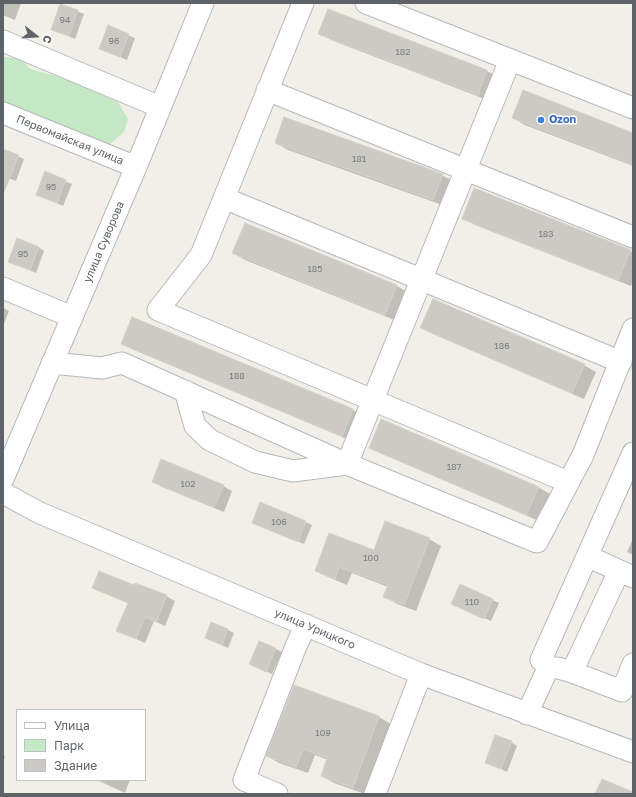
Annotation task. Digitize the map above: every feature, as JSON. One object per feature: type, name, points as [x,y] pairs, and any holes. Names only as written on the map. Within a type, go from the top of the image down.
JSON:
[{"type":"street","name":"улица Суворова","points":[[3,480],[136,167],[203,3]]},
{"type":"street","points":[[302,3],[201,255],[158,310],[568,482]]},
{"type":"street","points":[[366,3],[633,108]]},
{"type":"street","points":[[3,41],[160,107]]},
{"type":"street","points":[[347,464],[510,60]]},
{"type":"street","points":[[267,90],[633,236]]},
{"type":"street","name":"Первомайская улица","points":[[3,113],[136,167]]},
{"type":"street","points":[[224,198],[621,362]]},
{"type":"street","points":[[3,288],[72,317]]},
{"type":"street","points":[[52,363],[102,368],[122,363],[347,464],[537,542],[583,455],[633,329]]},
{"type":"street","points":[[185,391],[195,426],[210,440],[255,462],[293,470],[347,464]]},
{"type":"street","points":[[633,453],[541,660],[549,666],[572,672],[622,691],[633,664]]},
{"type":"street","name":"улица Урицкого","points":[[3,493],[40,513],[421,674],[633,752]]},
{"type":"street","points":[[572,672],[626,574],[587,556]]},
{"type":"street","points":[[277,794],[244,780],[296,646],[306,625]]},
{"type":"street","points":[[527,714],[549,666]]},
{"type":"street","points":[[375,794],[421,674]]},
{"type":"green space","points":[[3,57],[23,60],[30,69],[67,79],[118,102],[128,119],[124,132],[109,145],[87,139],[3,108]]},
{"type":"building","points":[[60,4],[78,10],[69,36],[51,30]]},
{"type":"building","points":[[328,9],[487,70],[478,95],[318,34]]},
{"type":"building","points":[[108,25],[129,34],[120,57],[99,49]]},
{"type":"building","points":[[523,90],[633,133],[633,165],[512,118]]},
{"type":"building","points":[[284,117],[443,174],[433,200],[275,143]]},
{"type":"building","points":[[3,149],[19,155],[4,192],[3,192]]},
{"type":"building","points":[[45,171],[66,180],[57,203],[36,195]]},
{"type":"building","points":[[474,188],[631,250],[618,280],[462,219]]},
{"type":"building","points":[[245,223],[397,285],[385,315],[232,253]]},
{"type":"building","points":[[17,238],[39,247],[30,270],[8,262]]},
{"type":"building","points":[[433,299],[585,364],[572,393],[420,328]]},
{"type":"building","points":[[132,317],[353,409],[342,436],[121,344]]},
{"type":"building","points":[[381,419],[539,487],[526,515],[369,448]]},
{"type":"building","points":[[161,459],[224,485],[214,507],[152,482]]},
{"type":"building","points":[[260,502],[306,521],[298,542],[252,523]]},
{"type":"building","points":[[385,521],[430,538],[404,605],[383,597],[388,585],[339,567],[335,579],[315,571],[329,533],[374,550]]},
{"type":"building","points":[[99,571],[134,585],[135,583],[167,595],[156,622],[145,617],[136,639],[116,631],[128,603],[92,588]]},
{"type":"building","points":[[460,584],[493,599],[484,619],[451,604]]},
{"type":"building","points":[[211,622],[228,629],[222,645],[205,638]]},
{"type":"building","points":[[259,641],[276,648],[266,672],[249,664]]},
{"type":"building","points":[[294,685],[379,716],[353,788],[321,776],[327,758],[303,749],[296,767],[266,756]]},
{"type":"building","points":[[495,735],[512,741],[501,769],[485,763]]},
{"type":"building","points":[[602,779],[633,792],[633,794],[595,794]]},
{"type":"place","name":"Ozon","points":[[541,120]]}]
